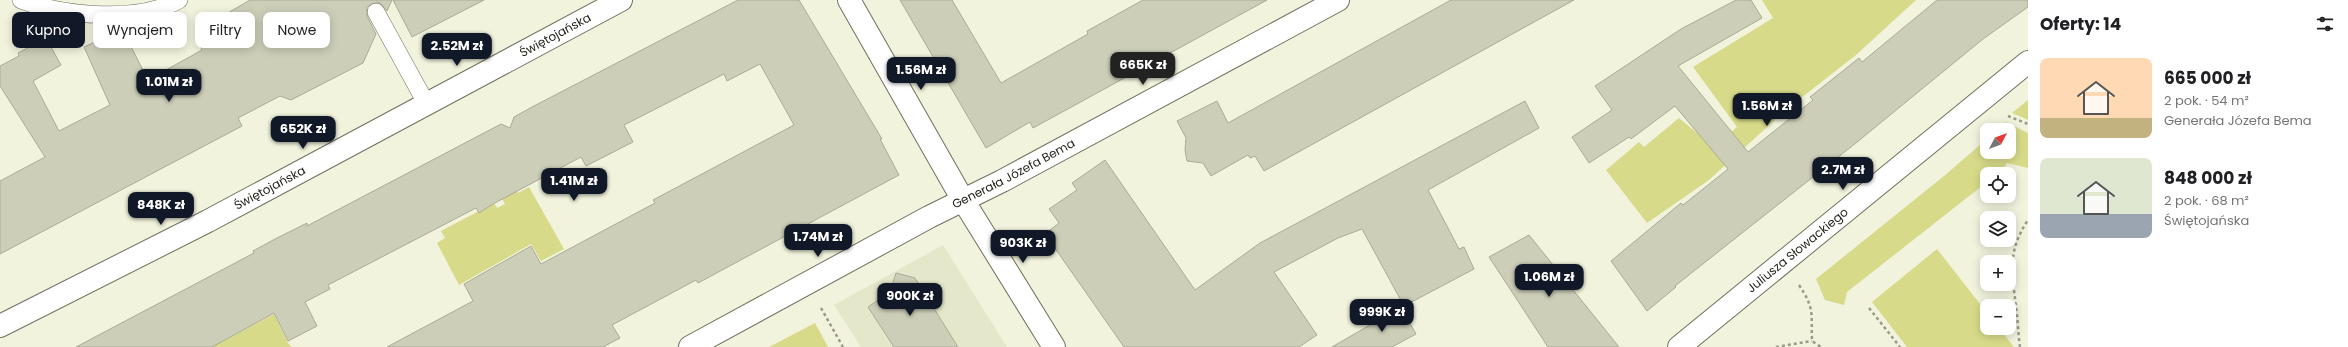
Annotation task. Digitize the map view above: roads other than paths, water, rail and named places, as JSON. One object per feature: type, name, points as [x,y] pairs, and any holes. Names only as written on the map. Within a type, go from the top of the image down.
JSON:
[{"type":"street","name":"Świętojańska","points":[[0,326],[208,221],[621,0]]},
{"type":"street","points":[[849,0],[963,200],[1054,347]]},
{"type":"street","name":"Generała Józefa Bema","points":[[690,347],[1338,0]]},
{"type":"street","name":"Juliusza Słowackiego","points":[[1679,347],[2028,62]]},
{"type":"lane","points":[[21,0],[72,12],[109,16],[149,10],[180,0]]},
{"type":"lane","points":[[376,12],[426,103]]}]
